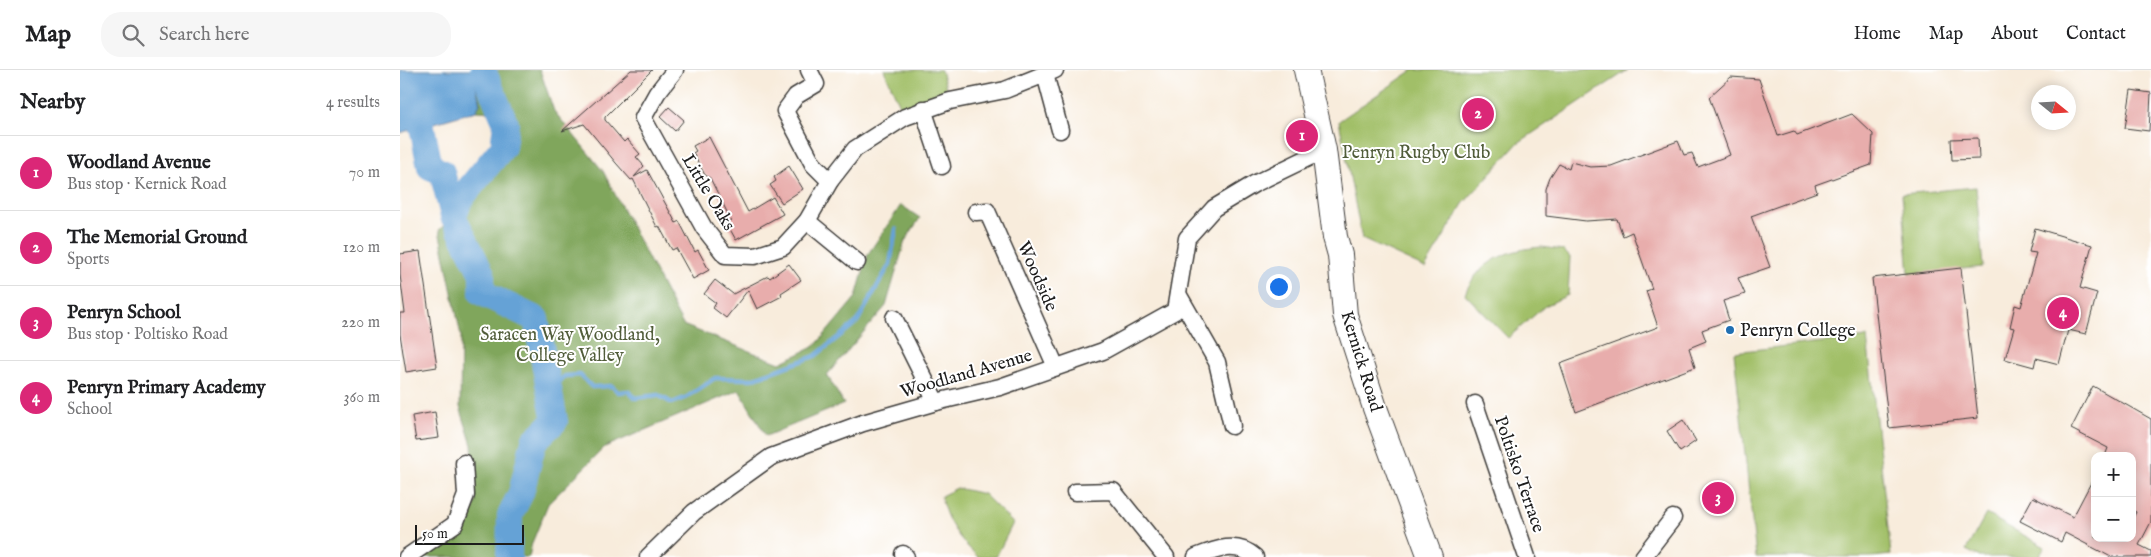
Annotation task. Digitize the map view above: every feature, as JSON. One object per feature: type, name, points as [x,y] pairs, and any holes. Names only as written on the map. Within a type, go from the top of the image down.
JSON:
[{"type":"street","name":"Little Oaks","points":[[675,70],[657,93],[644,118],[704,228],[725,255],[755,256],[783,247],[807,222],[830,181],[856,149],[905,117],[923,109],[1005,90],[1050,72],[1060,130]]},
{"type":"street","name":"Kernick Road","points":[[1306,70],[1324,150],[1335,237],[1341,262],[1345,315],[1375,408],[1430,557]]},
{"type":"street","points":[[812,77],[785,111],[813,164],[830,181]]},
{"type":"street","points":[[923,109],[942,166]]},
{"type":"street","name":"Woodland Avenue","points":[[648,557],[694,512],[771,457],[863,423],[936,402],[1000,387],[1056,367],[1103,350],[1175,311],[1187,238],[1214,208],[1254,184],[1324,150]]},
{"type":"street","name":"Woodside","points":[[976,212],[988,211],[1056,367]]},
{"type":"street","points":[[807,222],[857,262]]},
{"type":"street","points":[[1178,294],[1217,362],[1232,426]]},
{"type":"street","points":[[894,318],[936,402]]},
{"type":"street","name":"Poltisko Terrace","points":[[1475,404],[1527,557]]},
{"type":"street","points":[[407,557],[455,524],[466,495],[464,463]]},
{"type":"street","points":[[1074,492],[1114,491],[1166,557]]},
{"type":"street","points":[[1643,557],[1673,518]]},
{"type":"street","points":[[1196,557],[1221,547],[1246,549],[1255,557]]},
{"type":"green space","name":"Saracen Way Woodland, College Valley","points":[[473,70],[540,70],[554,111],[603,171],[683,325],[780,363],[815,346],[856,297],[868,254],[901,205],[920,218],[905,241],[886,306],[827,375],[844,404],[766,436],[739,390],[605,447],[548,504],[532,543],[529,557],[424,557],[467,525],[476,502],[472,445],[460,407],[461,336],[439,230],[453,216],[462,197],[503,147],[506,124],[493,112],[476,111],[480,104]]},
{"type":"green space","points":[[884,70],[941,70],[950,101],[905,117]]},
{"type":"green space","name":"Penryn Rugby Club","points":[[1413,70],[1628,70],[1518,143],[1463,204],[1425,268],[1362,239],[1339,121]]},
{"type":"green space","points":[[1976,187],[1983,267],[1909,274],[1902,194]]},
{"type":"green space","points":[[1542,247],[1563,250],[1570,257],[1568,295],[1545,306],[1508,338],[1465,294],[1478,273],[1486,265],[1507,254]]},
{"type":"green space","points":[[1867,337],[1891,555],[1871,557],[1756,557],[1734,352]]},
{"type":"green space","points":[[957,488],[984,494],[1013,523],[996,557],[978,557],[954,530],[946,514],[941,496]]},
{"type":"green space","points":[[1986,514],[2045,547],[2039,557],[1980,557],[1966,550]]},
{"type":"water","points":[[400,70],[473,70],[480,104],[476,111],[400,133]]},
{"type":"building","points":[[631,70],[652,70],[605,117],[605,120],[624,142],[627,139],[640,154],[636,157],[644,166],[634,177],[647,170],[676,223],[679,221],[695,252],[698,250],[709,270],[693,279],[676,248],[672,250],[659,226],[657,227],[633,179],[631,180],[584,124],[562,131]]},
{"type":"building","points":[[1731,77],[1759,79],[1778,136],[1794,131],[1797,135],[1852,114],[1873,134],[1871,165],[1815,185],[1817,192],[1751,216],[1770,267],[1738,278],[1745,294],[1723,301],[1729,320],[1702,330],[1706,341],[1689,348],[1695,367],[1576,412],[1560,363],[1658,327],[1646,291],[1652,289],[1632,232],[1623,236],[1617,219],[1586,221],[1546,216],[1546,189],[1550,178],[1559,164],[1569,169],[1571,162],[1590,167],[1611,166],[1678,141],[1684,155],[1692,153],[1698,167],[1730,155],[1709,97]]},
{"type":"building","points":[[2131,90],[2151,93],[2149,131],[2125,128]]},
{"type":"building","points":[[669,107],[684,120],[675,131],[660,117]]},
{"type":"building","points":[[709,137],[748,212],[773,197],[783,214],[736,240],[726,222],[731,220],[710,178],[705,175],[693,153],[696,151],[693,146]]},
{"type":"building","points":[[1978,138],[1979,159],[1952,160],[1951,139]]},
{"type":"building","points":[[789,166],[803,189],[782,203],[770,185],[776,181],[774,177]]},
{"type":"building","points":[[2035,228],[2092,245],[2080,288],[2097,293],[2086,334],[2068,330],[2059,364],[2036,358],[2034,367],[2005,359],[2014,328],[2010,327],[2015,305],[2021,307],[2036,253],[2029,252]]},
{"type":"building","points":[[420,251],[437,367],[406,372],[400,334],[400,313],[405,313],[400,275],[400,254]]},
{"type":"building","points":[[789,264],[801,280],[781,293],[782,296],[757,309],[748,290],[726,318],[713,308],[716,303],[704,294],[715,280],[733,294],[768,276],[770,278]]},
{"type":"building","points":[[1961,268],[1978,418],[1889,428],[1872,278]]},
{"type":"building","points":[[2093,386],[2151,419],[2151,522],[2139,545],[2151,551],[2151,557],[2111,557],[2065,533],[2061,542],[2020,521],[2033,497],[2073,517],[2091,483],[2091,542],[2136,542],[2136,452],[2106,452],[2108,448],[2071,429]]},
{"type":"building","points":[[435,412],[439,438],[416,441],[412,416]]},
{"type":"building","points":[[1683,420],[1696,441],[1680,452],[1667,431]]},
{"type":"waterway","points":[[483,70],[506,124],[503,147],[462,197],[453,216],[482,274],[482,293],[536,319],[555,421],[534,441],[521,493],[510,515],[509,557]]},
{"type":"waterway","points":[[422,127],[430,167],[442,172],[453,216]]},
{"type":"waterway","points":[[549,389],[565,376],[580,375],[592,387],[612,386],[618,392],[628,391],[635,398],[658,395],[672,403],[687,397],[715,378],[752,379],[815,356],[857,322],[890,264],[896,229]]},
{"type":"place","name":"The Memorial Ground","points":[[1478,114]]},
{"type":"place","name":"Woodland Avenue","points":[[1302,136]]},
{"type":"place","name":"Penryn Primary Academy","points":[[2063,313]]},
{"type":"place","name":"Penryn College","points":[[1730,330]]},
{"type":"place","name":"Penryn School","points":[[1718,498]]}]
